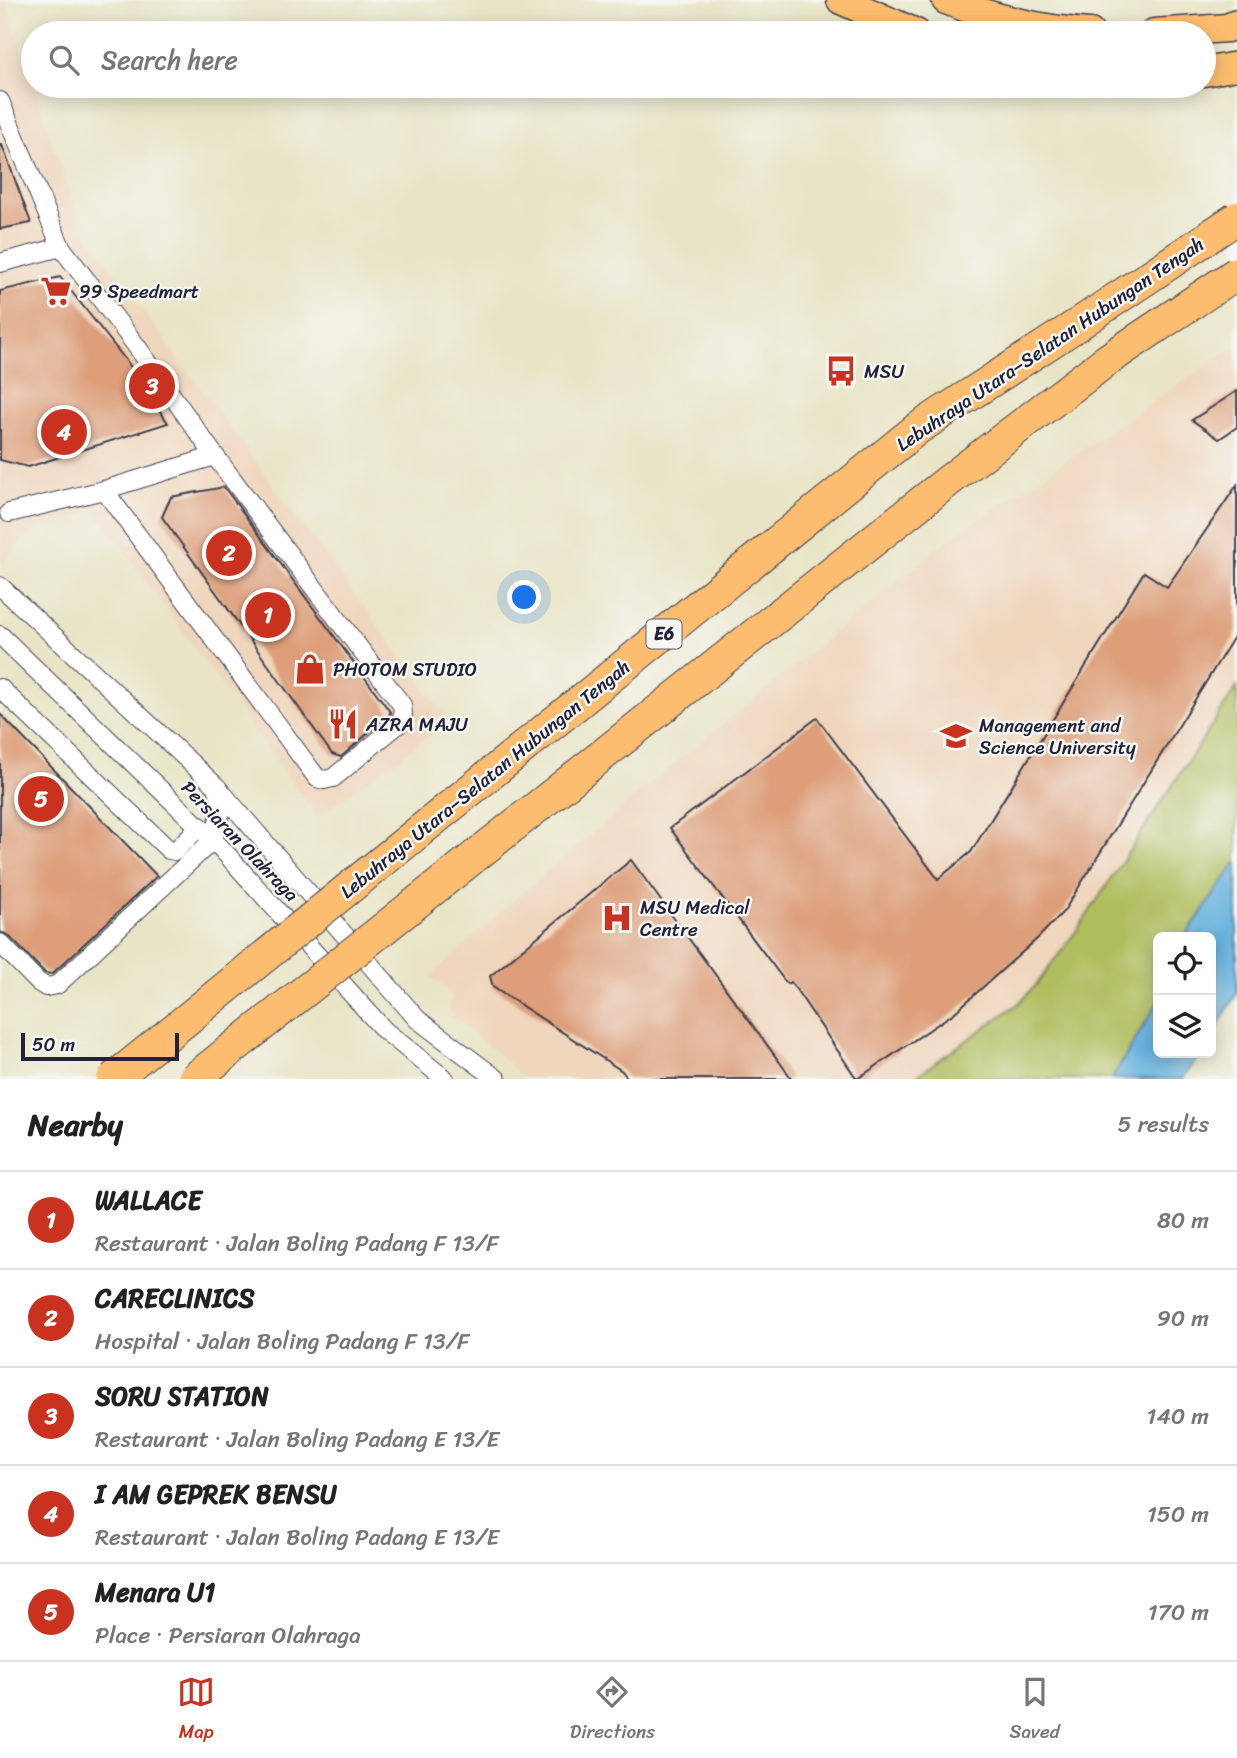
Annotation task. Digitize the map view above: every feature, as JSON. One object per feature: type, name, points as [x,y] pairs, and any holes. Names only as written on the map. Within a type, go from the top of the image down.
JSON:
[{"type":"highway","name":"Lebuhraya Utara–Selatan Hubungan Tengah","points":[[113,1079],[917,429],[1237,218]]},
{"type":"highway","points":[[194,1079],[951,478],[1107,360],[1237,273]]},
{"type":"main road","points":[[841,0],[889,21]]},
{"type":"main road","points":[[946,0],[1020,21]]},
{"type":"main road","points":[[1216,29],[1237,24]]},
{"type":"main road","points":[[1216,70],[1237,66]]},
{"type":"street","points":[[0,101],[61,247],[401,705],[401,722],[333,778],[317,778],[104,490]]},
{"type":"street","points":[[0,263],[61,247]]},
{"type":"street","points":[[3,513],[104,490],[215,456]]},
{"type":"street","name":"Persiaran Olahraga","points":[[0,586],[216,786],[417,1019],[497,1079]]},
{"type":"street","name":"Persiaran Olahraga","points":[[0,635],[200,826],[384,1030],[445,1079]]},
{"type":"street","points":[[0,688],[169,850],[175,850],[200,826]]},
{"type":"street","points":[[0,943],[38,982],[47,987],[58,985],[213,840],[221,811],[216,786]]},
{"type":"shaded area","points":[[6,3],[21,48],[21,98],[38,98],[81,228],[450,722],[317,817],[94,509],[26,536],[2,564],[0,562],[0,5]]},
{"type":"shaded area","name":"Management and Science University","points":[[1237,345],[1237,687],[1080,926],[1036,985],[1018,1004],[912,1079],[523,1079],[504,1059],[451,1014],[449,1005],[454,996],[430,976],[524,891],[946,541]]},
{"type":"green space","points":[[1237,687],[1237,861],[1188,932],[1153,932],[1153,1010],[1112,1079],[912,1079],[1018,1004],[1036,985],[1080,926]]},
{"type":"water","points":[[1237,861],[1237,993],[1216,1029],[1216,932],[1188,932]]},
{"type":"water","points":[[1153,1010],[1153,1058],[1198,1058],[1183,1079],[1112,1079]]},
{"type":"building","points":[[0,145],[31,223],[0,229]]},
{"type":"building","points":[[60,277],[128,363],[168,423],[28,467],[0,460],[0,291]]},
{"type":"building","points":[[1237,391],[1237,427],[1219,439],[1192,420]]},
{"type":"building","points":[[1237,485],[1237,632],[1064,911],[1038,938],[954,1013],[857,1079],[791,982],[787,984],[670,828],[817,718],[938,879],[971,852],[1144,572],[1167,587]]},
{"type":"building","points":[[224,487],[391,713],[341,757],[332,754],[162,517],[171,497]]},
{"type":"building","points":[[0,714],[157,876],[52,974],[45,973],[8,935],[0,932]]},
{"type":"building","name":"MSU Medical Centre","points":[[631,860],[792,1079],[628,1079],[622,1071],[493,987],[490,976]]},
{"type":"place","name":"99 Speedmart","points":[[56,291]]},
{"type":"place","name":"MSU","points":[[841,371]]},
{"type":"place","name":"SORU STATION","points":[[152,386]]},
{"type":"place","name":"I AM GEPREK BENSU","points":[[64,432]]},
{"type":"place","name":"CARECLINICS","points":[[229,553]]},
{"type":"place","name":"WALLACE","points":[[268,615]]},
{"type":"place","name":"PHOTOM STUDIO","points":[[310,669]]},
{"type":"place","name":"AZRA MAJU","points":[[343,724]]},
{"type":"place","name":"Management and Science University","points":[[956,736]]},
{"type":"place","name":"Menara U1","points":[[41,799]]},
{"type":"place","name":"MSU Medical Centre","points":[[617,918]]}]
